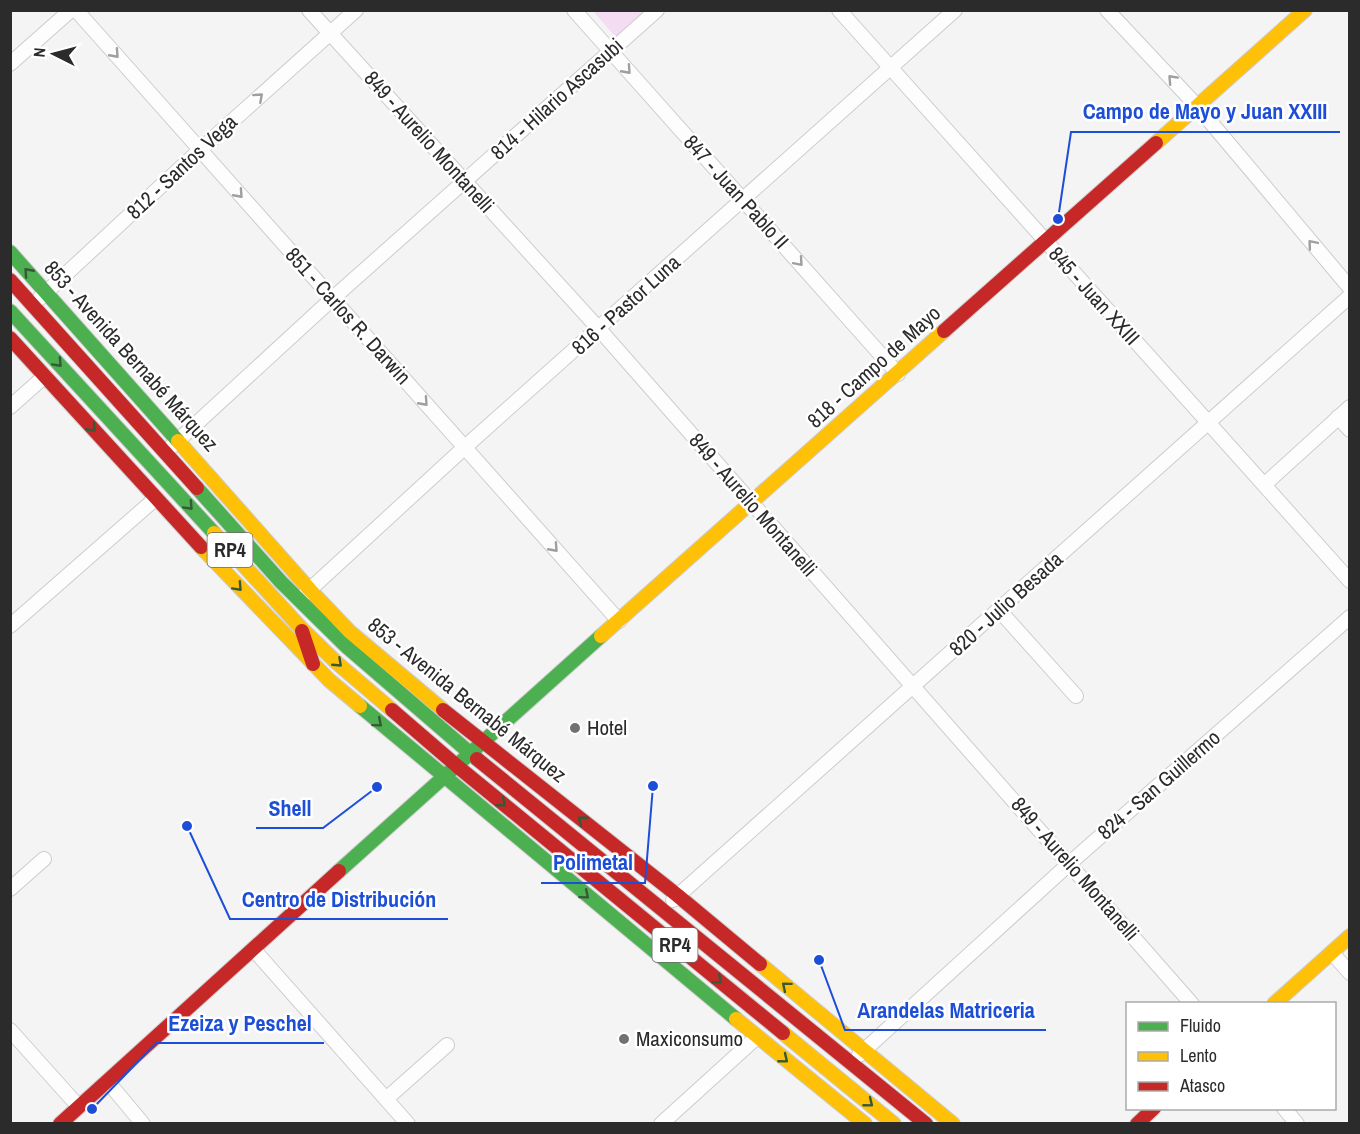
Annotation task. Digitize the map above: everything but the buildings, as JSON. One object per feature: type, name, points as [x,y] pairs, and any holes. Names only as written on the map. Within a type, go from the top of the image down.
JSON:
[{"type":"street","points":[[10,64],[71,10]]},
{"type":"street","name":"851 - Carlos R. Darwin","points":[[76,10],[619,621]]},
{"type":"street","name":"849 - Aurelio Montanelli","points":[[309,10],[598,329],[1190,1002]]},
{"type":"street","name":"812 - Santos Vega","points":[[13,319],[33,305],[200,150],[356,10]]},
{"type":"street","name":"847 - Juan Pablo II","points":[[574,10],[897,374]]},
{"type":"street","name":"814 - Hilario Ascasubi","points":[[164,453],[332,299],[657,10]]},
{"type":"street","name":"845 - Juan XXIII","points":[[838,10],[1264,485],[1345,565],[1350,581]]},
{"type":"street","name":"816 - Pastor Luna","points":[[298,600],[465,447],[955,10]]},
{"type":"street","points":[[1107,10],[1197,106],[1350,288]]},
{"type":"street","name":"818 - Campo de Mayo","points":[[60,1124],[443,777],[484,743],[1305,10]]},
{"type":"street","name":"853 - Avenida Bernabé Márquez","points":[[10,252],[310,590],[350,632],[484,743],[677,895],[953,1124]]},
{"type":"street","name":"853 - Avenida Bernabé Márquez","points":[[10,279],[298,600],[347,647],[471,754],[926,1124]]},
{"type":"street","name":"820 - Julio Besada","points":[[664,911],[677,895],[914,687],[1350,296]]},
{"type":"street","name":"RP4","points":[[13,319],[301,628],[337,663],[457,766],[894,1124]]},
{"type":"street","points":[[10,338],[155,500],[273,624],[351,700],[865,1124]]},
{"type":"street","points":[[10,407],[45,376]]},
{"type":"street","points":[[1264,485],[1350,407]]},
{"type":"street","points":[[1338,417],[1350,430]]},
{"type":"street","points":[[10,626],[155,500]]},
{"type":"street","points":[[999,610],[1076,696]]},
{"type":"street","name":"824 - San Guillermo","points":[[838,1079],[864,1050],[1070,863],[1350,617]]},
{"type":"street","points":[[301,628],[314,664]]},
{"type":"street","points":[[10,889],[44,859]]},
{"type":"street","points":[[1276,1002],[1350,936]]},
{"type":"street","points":[[254,950],[408,1124]]},
{"type":"street","points":[[1332,953],[1350,973]]},
{"type":"street","points":[[10,1030],[79,1107]]},
{"type":"street","points":[[661,1124],[757,1037]]},
{"type":"street","points":[[386,1099],[447,1046]]},
{"type":"street","points":[[108,1082],[143,1124]]},
{"type":"street","points":[[1137,1124],[1152,1110]]},
{"type":"street","points":[[1286,1110],[1297,1124]]},
{"type":"shaded area","points":[[593,11],[652,11],[618,40]]},
{"type":"traffic: fast","points":[[10,252],[178,441]]},
{"type":"traffic: fast","points":[[10,311],[214,533]]},
{"type":"traffic: fast","points":[[197,488],[281,582],[347,647],[477,759]]},
{"type":"traffic: fast","points":[[339,871],[601,636]]},
{"type":"traffic: fast","points":[[360,706],[736,1019]]},
{"type":"traffic: slow","points":[[1156,143],[1305,10]]},
{"type":"traffic: slow","points":[[601,636],[944,331]]},
{"type":"traffic: slow","points":[[178,441],[350,632],[443,710]]},
{"type":"traffic: slow","points":[[214,533],[301,628],[337,663],[392,710]]},
{"type":"traffic: slow","points":[[201,547],[329,680],[360,706]]},
{"type":"traffic: slow","points":[[1276,1002],[1350,936]]},
{"type":"traffic: slow","points":[[760,964],[953,1124]]},
{"type":"traffic: slow","points":[[736,1019],[865,1124]]},
{"type":"traffic: slow","points":[[783,1033],[894,1124]]},
{"type":"traffic: jam","points":[[944,331],[1156,143]]},
{"type":"traffic: jam","points":[[10,280],[197,488]]},
{"type":"traffic: jam","points":[[10,338],[201,547]]},
{"type":"traffic: jam","points":[[302,631],[313,664]]},
{"type":"traffic: jam","points":[[392,710],[783,1033]]},
{"type":"traffic: jam","points":[[443,710],[677,895],[760,964]]},
{"type":"traffic: jam","points":[[477,759],[926,1124]]},
{"type":"traffic: jam","points":[[60,1124],[339,871]]},
{"type":"traffic: jam","points":[[1137,1124],[1152,1110]]},
{"type":"place","name":"Campo de Mayo y Juan XXIII","points":[[1058,219]]},
{"type":"place","name":"Hotel","points":[[575,728]]},
{"type":"place","name":"Polimetal","points":[[653,786]]},
{"type":"place","name":"Shell","points":[[377,787]]},
{"type":"place","name":"Centro de Distribución","points":[[187,826]]},
{"type":"place","name":"Arandelas Matriceria","points":[[819,960]]},
{"type":"place","name":"Maxiconsumo","points":[[624,1039]]},
{"type":"place","name":"Ezeiza y Peschel","points":[[92,1109]]}]
